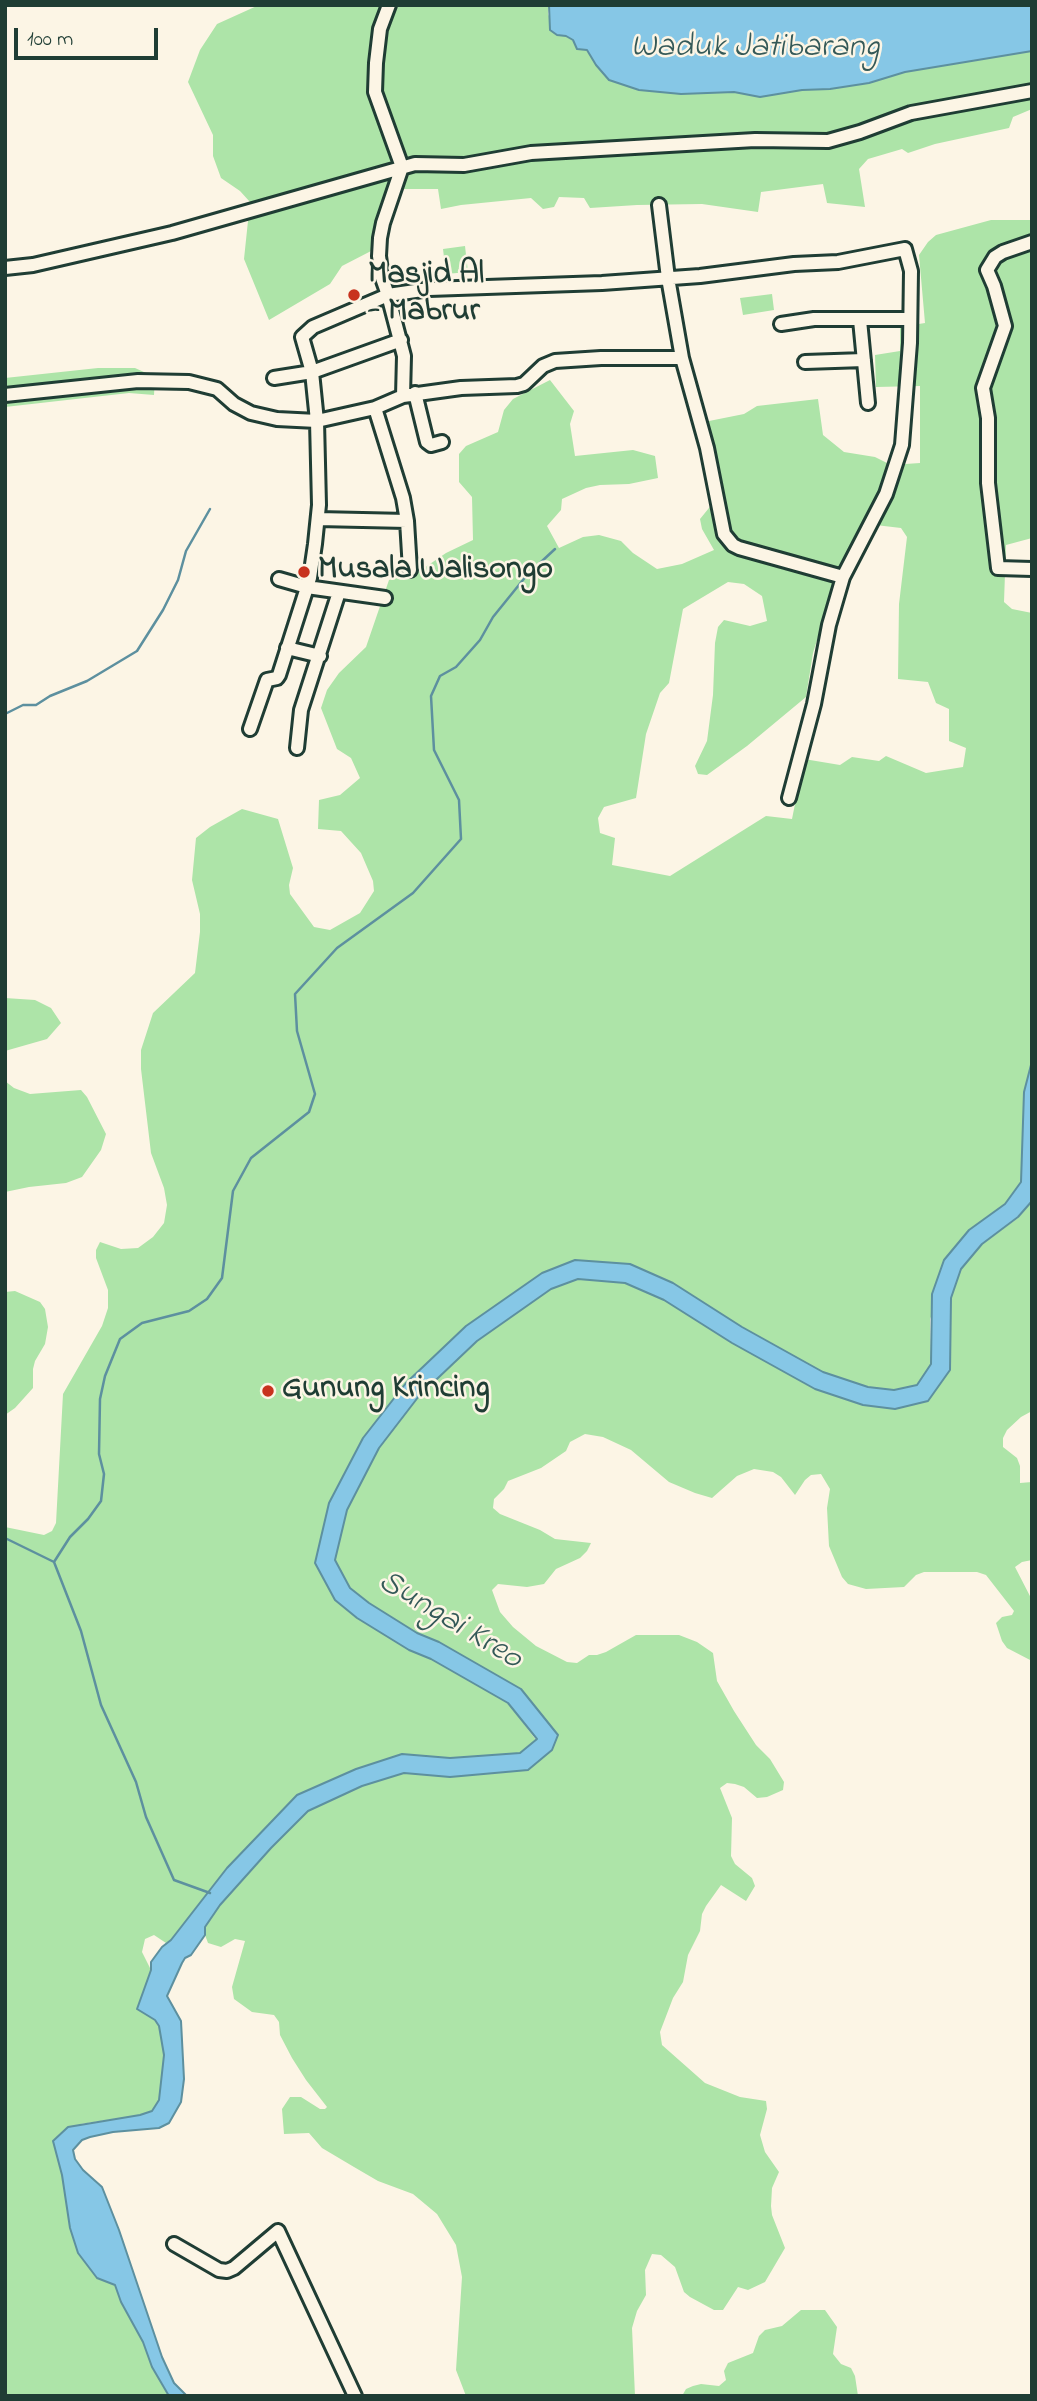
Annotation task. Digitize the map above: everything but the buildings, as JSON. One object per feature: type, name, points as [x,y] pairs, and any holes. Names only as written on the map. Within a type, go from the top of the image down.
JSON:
[{"type":"street","points":[[389,5],[380,29],[375,92],[402,167],[383,223],[379,256],[382,278],[401,340],[409,394],[428,442],[431,445],[442,442]]},
{"type":"street","points":[[5,268],[33,265],[172,233],[415,164],[464,164],[531,153],[755,140],[828,141],[911,113],[1032,91]]},
{"type":"street","points":[[659,205],[682,358],[700,419],[727,539],[739,548],[843,577]]},
{"type":"street","points":[[1032,242],[1003,252],[995,257],[987,270],[1005,326],[983,388],[988,418],[988,484],[998,568],[1032,569]]},
{"type":"street","points":[[250,729],[267,680],[277,678],[287,649],[307,587],[318,519],[317,421],[312,372],[302,337],[306,331],[388,295],[429,289],[668,278],[794,264],[838,262],[905,249],[911,271],[902,446],[886,494],[843,577],[829,625],[814,704],[789,798]]},
{"type":"street","points":[[781,324],[814,319],[910,319]]},
{"type":"street","points":[[860,320],[868,403]]},
{"type":"street","points":[[274,378],[312,372],[401,340]]},
{"type":"street","points":[[5,395],[138,381],[189,382],[217,389],[251,413],[277,419],[317,421],[375,408],[409,394],[520,385],[543,366],[560,361],[682,358]]},
{"type":"street","points":[[805,362],[864,360]]},
{"type":"street","points":[[375,408],[403,498],[410,570]]},
{"type":"street","points":[[318,519],[407,521]]},
{"type":"street","points":[[279,579],[307,587],[385,598]]},
{"type":"street","points":[[297,748],[301,710],[339,592]]},
{"type":"street","points":[[287,649],[320,656]]},
{"type":"street","points":[[174,2244],[219,2270],[227,2271],[278,2231],[355,2396]]},
{"type":"green space","points":[[259,5],[549,5],[548,14],[557,35],[566,36],[587,50],[609,80],[639,90],[681,94],[734,92],[760,97],[802,90],[830,89],[869,83],[905,72],[1032,51],[1032,109],[1013,117],[1009,128],[935,144],[908,153],[902,149],[868,159],[859,169],[865,207],[827,203],[823,184],[761,192],[758,212],[702,204],[590,208],[584,198],[559,197],[554,207],[543,209],[531,198],[441,209],[438,189],[400,189],[381,202],[373,250],[342,266],[330,284],[269,320],[244,259],[250,202],[221,178],[213,156],[213,135],[188,82],[200,50],[217,24]]},
{"type":"green space","points":[[991,220],[1032,220],[1032,538],[1006,545],[1004,602],[1012,609],[1032,613],[1032,1061],[1024,1092],[1021,1182],[1005,1204],[969,1230],[930,1319],[931,1365],[917,1385],[894,1390],[868,1387],[823,1372],[742,1327],[672,1283],[630,1264],[542,1273],[516,1292],[363,1438],[329,1503],[315,1563],[335,1600],[357,1618],[409,1650],[431,1659],[508,1703],[536,1740],[520,1753],[450,1758],[402,1754],[356,1769],[297,1795],[227,1868],[171,1940],[166,1943],[154,1935],[145,1939],[142,1952],[151,1970],[137,2008],[155,2020],[159,2026],[164,2055],[159,2100],[153,2111],[81,2124],[53,2141],[68,2210],[97,2278],[115,2285],[152,2367],[169,2396],[5,2396],[5,1527],[44,1535],[52,1531],[56,1523],[63,1394],[102,1326],[108,1308],[108,1290],[96,1258],[100,1242],[121,1249],[138,1248],[153,1237],[164,1223],[167,1205],[164,1188],[151,1153],[141,1050],[153,1013],[195,973],[200,932],[200,914],[192,880],[196,838],[242,809],[278,819],[293,868],[290,894],[314,927],[330,930],[360,913],[374,891],[373,881],[361,853],[341,831],[318,829],[319,800],[340,795],[360,778],[351,758],[337,749],[321,708],[327,690],[339,673],[366,647],[389,580],[421,570],[446,553],[473,540],[472,497],[459,482],[459,454],[466,446],[498,432],[504,410],[513,399],[550,380],[574,411],[570,424],[575,456],[633,450],[655,456],[658,478],[586,488],[562,499],[561,510],[547,526],[559,548],[583,537],[599,535],[621,541],[633,553],[657,569],[682,564],[714,550],[702,529],[700,519],[722,492],[719,472],[709,446],[709,421],[744,414],[757,406],[818,399],[823,435],[844,452],[875,457],[891,465],[920,463],[920,386],[876,387],[875,355],[900,351],[900,327],[925,323],[919,255],[936,235]],"holes":[[[867,524],[901,528],[907,537],[899,604],[898,679],[928,682],[936,703],[949,709],[949,741],[966,748],[963,767],[926,773],[886,756],[879,761],[852,757],[840,765],[804,759],[792,819],[766,816],[670,876],[612,865],[615,838],[600,833],[598,818],[604,807],[636,798],[646,734],[660,693],[669,683],[683,609],[728,582],[744,584],[762,596],[767,621],[750,626],[724,620],[718,627],[707,741],[695,766],[698,774],[707,775],[806,697],[813,653],[840,567]]]},
{"type":"green space","points":[[465,246],[468,272],[446,274],[443,249]]},
{"type":"green space","points":[[772,294],[774,310],[743,315],[740,298]]},
{"type":"green space","points":[[98,368],[135,368],[155,377],[154,395],[129,393],[5,407],[5,378]]},
{"type":"green space","points":[[5,998],[35,1000],[51,1008],[61,1023],[47,1039],[5,1051]]},
{"type":"green space","points":[[5,1081],[30,1094],[81,1090],[87,1097],[106,1134],[101,1150],[82,1177],[66,1183],[5,1192]]},
{"type":"green space","points":[[1032,1201],[1032,1411],[1007,1430],[1003,1447],[1017,1458],[1020,1483],[1032,1482],[1032,1560],[1015,1567],[1032,1600],[1032,1661],[1007,1648],[1002,1641],[996,1623],[1002,1617],[1012,1615],[1014,1611],[986,1575],[977,1572],[924,1572],[916,1575],[904,1587],[866,1589],[848,1584],[842,1577],[829,1546],[827,1508],[830,1489],[821,1474],[811,1475],[795,1495],[781,1477],[773,1472],[754,1469],[737,1476],[712,1498],[669,1482],[631,1450],[603,1437],[585,1434],[570,1442],[566,1451],[541,1468],[508,1481],[494,1499],[493,1508],[500,1514],[555,1539],[591,1543],[580,1558],[556,1569],[544,1584],[527,1587],[498,1584],[492,1590],[500,1612],[513,1627],[536,1646],[567,1662],[577,1663],[589,1655],[606,1652],[636,1635],[679,1635],[697,1642],[713,1653],[717,1681],[756,1745],[770,1759],[784,1782],[783,1790],[757,1798],[744,1787],[735,1784],[727,1783],[720,1788],[732,1818],[731,1856],[735,1864],[752,1878],[755,1886],[746,1901],[721,1885],[706,1906],[700,1931],[688,1955],[683,1982],[673,1998],[660,2032],[662,2045],[705,2083],[740,2097],[766,2101],[767,2109],[760,2135],[765,2152],[779,2172],[772,2188],[771,2206],[785,2248],[765,2282],[748,2290],[738,2287],[723,2310],[714,2310],[690,2297],[684,2292],[675,2267],[661,2255],[652,2254],[645,2270],[646,2295],[632,2328],[635,2396],[466,2396],[456,2370],[462,2277],[456,2245],[437,2214],[413,2194],[378,2181],[354,2167],[322,2148],[309,2133],[284,2134],[282,2109],[290,2097],[301,2097],[320,2109],[327,2107],[292,2058],[280,2035],[279,2022],[274,2015],[252,2012],[234,1999],[232,1987],[245,1941],[235,1939],[221,1947],[208,1943],[205,1935],[205,1927],[220,1905],[271,1847],[308,1811],[362,1786],[404,1773],[450,1777],[528,1770],[552,1750],[521,1689],[439,1642],[417,1633],[350,1588],[335,1560],[347,1510],[379,1448],[419,1396],[477,1341],[551,1289],[578,1279],[625,1283],[664,1300],[732,1343],[816,1389],[928,1401],[950,1370],[951,1298],[961,1269],[982,1244],[1018,1218]]},
{"type":"green space","points":[[15,1291],[40,1302],[45,1309],[48,1327],[45,1344],[33,1369],[33,1388],[5,1415],[5,1292]]},
{"type":"green space","points":[[801,2310],[825,2310],[837,2327],[833,2354],[841,2364],[851,2368],[858,2396],[682,2396],[686,2389],[693,2386],[719,2386],[726,2380],[724,2371],[728,2363],[753,2353],[759,2336],[765,2330],[782,2326]]},
{"type":"water","name":"Waduk Jatibarang","points":[[549,5],[1032,5],[1032,51],[905,72],[869,83],[760,97],[734,92],[681,94],[639,90],[609,80],[587,50],[577,49],[573,40],[550,30]]},
{"type":"water","points":[[1032,1061],[1032,1201],[1018,1217],[982,1244],[961,1269],[951,1298],[950,1370],[928,1401],[895,1409],[863,1405],[815,1389],[732,1343],[664,1300],[625,1283],[578,1279],[551,1289],[477,1341],[419,1396],[379,1448],[347,1510],[335,1560],[350,1588],[417,1633],[439,1642],[521,1689],[558,1735],[552,1750],[528,1770],[450,1777],[404,1773],[362,1786],[308,1811],[220,1905],[205,1927],[205,1935],[182,1963],[167,1996],[181,2021],[184,2079],[181,2102],[169,2123],[159,2128],[90,2137],[82,2140],[73,2150],[75,2159],[83,2170],[102,2187],[162,2357],[174,2383],[187,2396],[169,2396],[152,2367],[115,2285],[97,2278],[78,2253],[70,2228],[62,2175],[53,2141],[68,2127],[152,2111],[159,2100],[164,2055],[159,2026],[155,2020],[137,2009],[151,1970],[151,1962],[227,1868],[297,1795],[356,1769],[402,1754],[450,1758],[520,1753],[537,1739],[508,1703],[431,1659],[409,1650],[357,1618],[335,1600],[315,1563],[329,1503],[363,1438],[406,1383],[466,1326],[542,1273],[575,1260],[630,1264],[673,1283],[742,1327],[823,1372],[868,1387],[894,1390],[917,1385],[931,1364],[932,1294],[944,1260],[969,1230],[1005,1204],[1021,1182],[1024,1092]]},
{"type":"waterway","points":[[5,714],[23,705],[36,705],[50,696],[87,681],[137,651],[163,610],[178,580],[186,551],[210,509]]},
{"type":"waterway","points":[[54,1562],[70,1537],[101,1501],[104,1474],[99,1454],[100,1399],[105,1376],[120,1339],[142,1323],[189,1311],[207,1299],[222,1278],[233,1191],[251,1158],[309,1112],[315,1094],[297,1031],[295,994],[337,948],[413,893],[461,839],[459,800],[434,750],[431,696],[440,676],[456,667],[480,640],[493,617],[527,575],[555,549]]},
{"type":"waterway","points":[[5,1538],[54,1562],[81,1631],[101,1705],[136,1782],[146,1817],[174,1880],[210,1893]]},
{"type":"place","name":"Masjid Al - Mabrur","points":[[354,295]]},
{"type":"place","name":"Musala Walisongo","points":[[304,572]]},
{"type":"place","name":"Gunung Krincing","points":[[268,1391]]},
{"type":"water label","name":"Sungai Kreo","points":[[449,1622]]}]
